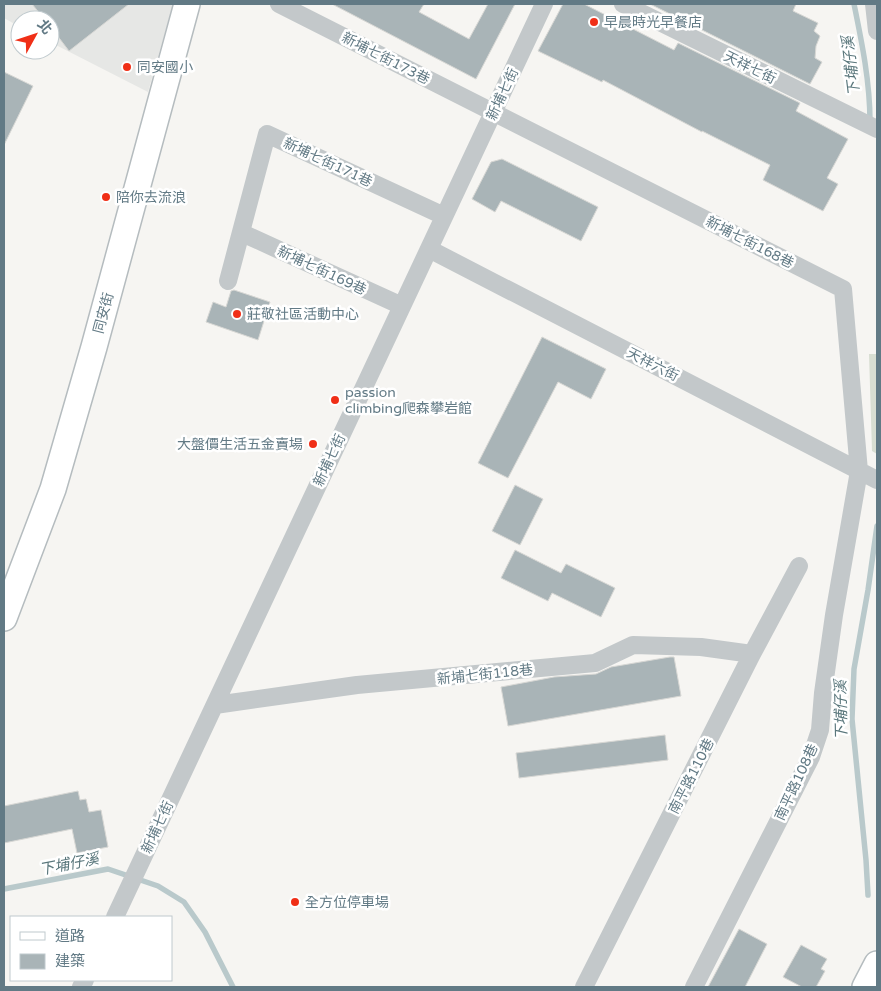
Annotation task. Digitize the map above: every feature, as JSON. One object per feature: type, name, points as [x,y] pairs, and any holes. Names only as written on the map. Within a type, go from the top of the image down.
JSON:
[{"type":"street","name":"同安街","points":[[4,618],[52,489],[94,347],[187,4]]},
{"type":"street","name":"新埔七街173巷","points":[[279,4],[493,112]]},
{"type":"street","name":"新埔七街","points":[[115,916],[544,4]]},
{"type":"street","name":"天祥七街","points":[[623,4],[877,129]]},
{"type":"street","points":[[874,4],[877,31]]},
{"type":"street","name":"新埔七街168巷","points":[[493,112],[843,289],[868,475]]},
{"type":"street","name":"新埔七街171巷","points":[[228,281],[267,134],[444,216]]},
{"type":"street","name":"新埔七街169巷","points":[[242,233],[402,306]]},
{"type":"street","name":"天祥六街","points":[[429,249],[868,475]]},
{"type":"street","name":"南平路108巷","points":[[694,987],[811,756],[820,730],[834,615],[868,475]]},
{"type":"street","name":"南平路110巷","points":[[584,987],[752,654],[799,566]]},
{"type":"street","name":"新埔七街118巷","points":[[215,705],[357,685],[595,663],[633,645],[701,647],[752,654]]},
{"type":"street","points":[[865,987],[877,964]]},
{"type":"shaded area","name":"同安國小","points":[[4,4],[173,4],[148,92],[60,47],[60,10],[10,10],[10,21],[4,18]]},
{"type":"shaded area","points":[[869,354],[877,354],[877,454],[872,451]]},
{"type":"building","points":[[32,4],[129,4],[69,51],[60,39],[60,10],[37,10]]},
{"type":"building","points":[[332,4],[424,4],[419,12],[469,39],[488,4],[515,4],[476,79]]},
{"type":"building","points":[[563,4],[584,4],[674,50],[678,43],[800,103],[796,111],[848,139],[827,178],[838,184],[823,211],[763,180],[770,165],[603,80],[602,82],[538,51]]},
{"type":"building","points":[[650,4],[796,4],[793,11],[818,23],[814,31],[820,36],[816,46],[815,58],[822,62],[810,84]]},
{"type":"building","points":[[4,72],[33,86],[4,145]]},
{"type":"building","points":[[502,159],[598,207],[581,241],[501,201],[495,212],[472,199],[491,162]]},
{"type":"building","name":"莊敬社區活動中心","points":[[234,290],[270,302],[258,340],[206,322],[213,302],[226,307],[231,291]]},
{"type":"building","points":[[542,337],[606,369],[591,399],[558,382],[508,478],[478,463]]},
{"type":"building","points":[[515,485],[543,499],[520,545],[492,531]]},
{"type":"building","points":[[515,550],[561,573],[566,564],[615,588],[601,617],[552,593],[548,601],[501,578]]},
{"type":"building","points":[[674,657],[681,696],[508,726],[501,687],[554,677],[596,674],[611,667]]},
{"type":"building","points":[[665,735],[668,760],[519,778],[516,753]]},
{"type":"building","points":[[78,791],[80,800],[86,799],[89,812],[101,810],[108,847],[77,853],[72,829],[4,843],[4,806]]},
{"type":"building","points":[[739,929],[767,944],[745,987],[708,987]]},
{"type":"building","points":[[801,945],[827,959],[821,969],[825,971],[816,987],[802,987],[783,977]]},
{"type":"waterway","name":"下埔仔溪","points":[[854,4],[867,77],[870,122]]},
{"type":"waterway","name":"下埔仔溪","points":[[868,895],[852,719],[854,669],[877,526]]},
{"type":"waterway","name":"下埔仔溪","points":[[4,889],[108,869],[158,886],[184,902],[205,932],[233,987]]},
{"type":"place","name":"早晨時光早餐店","points":[[594,22]]},
{"type":"place","name":"同安國小","points":[[127,67]]},
{"type":"place","name":"陪你去流浪","points":[[106,197]]},
{"type":"place","name":"莊敬社區活動中心","points":[[237,314]]},
{"type":"place","name":"passion climbing爬森攀岩館","points":[[335,400]]},
{"type":"place","name":"大盤價生活五金賣場","points":[[313,444]]},
{"type":"place","name":"全方位停車場","points":[[295,902]]}]
